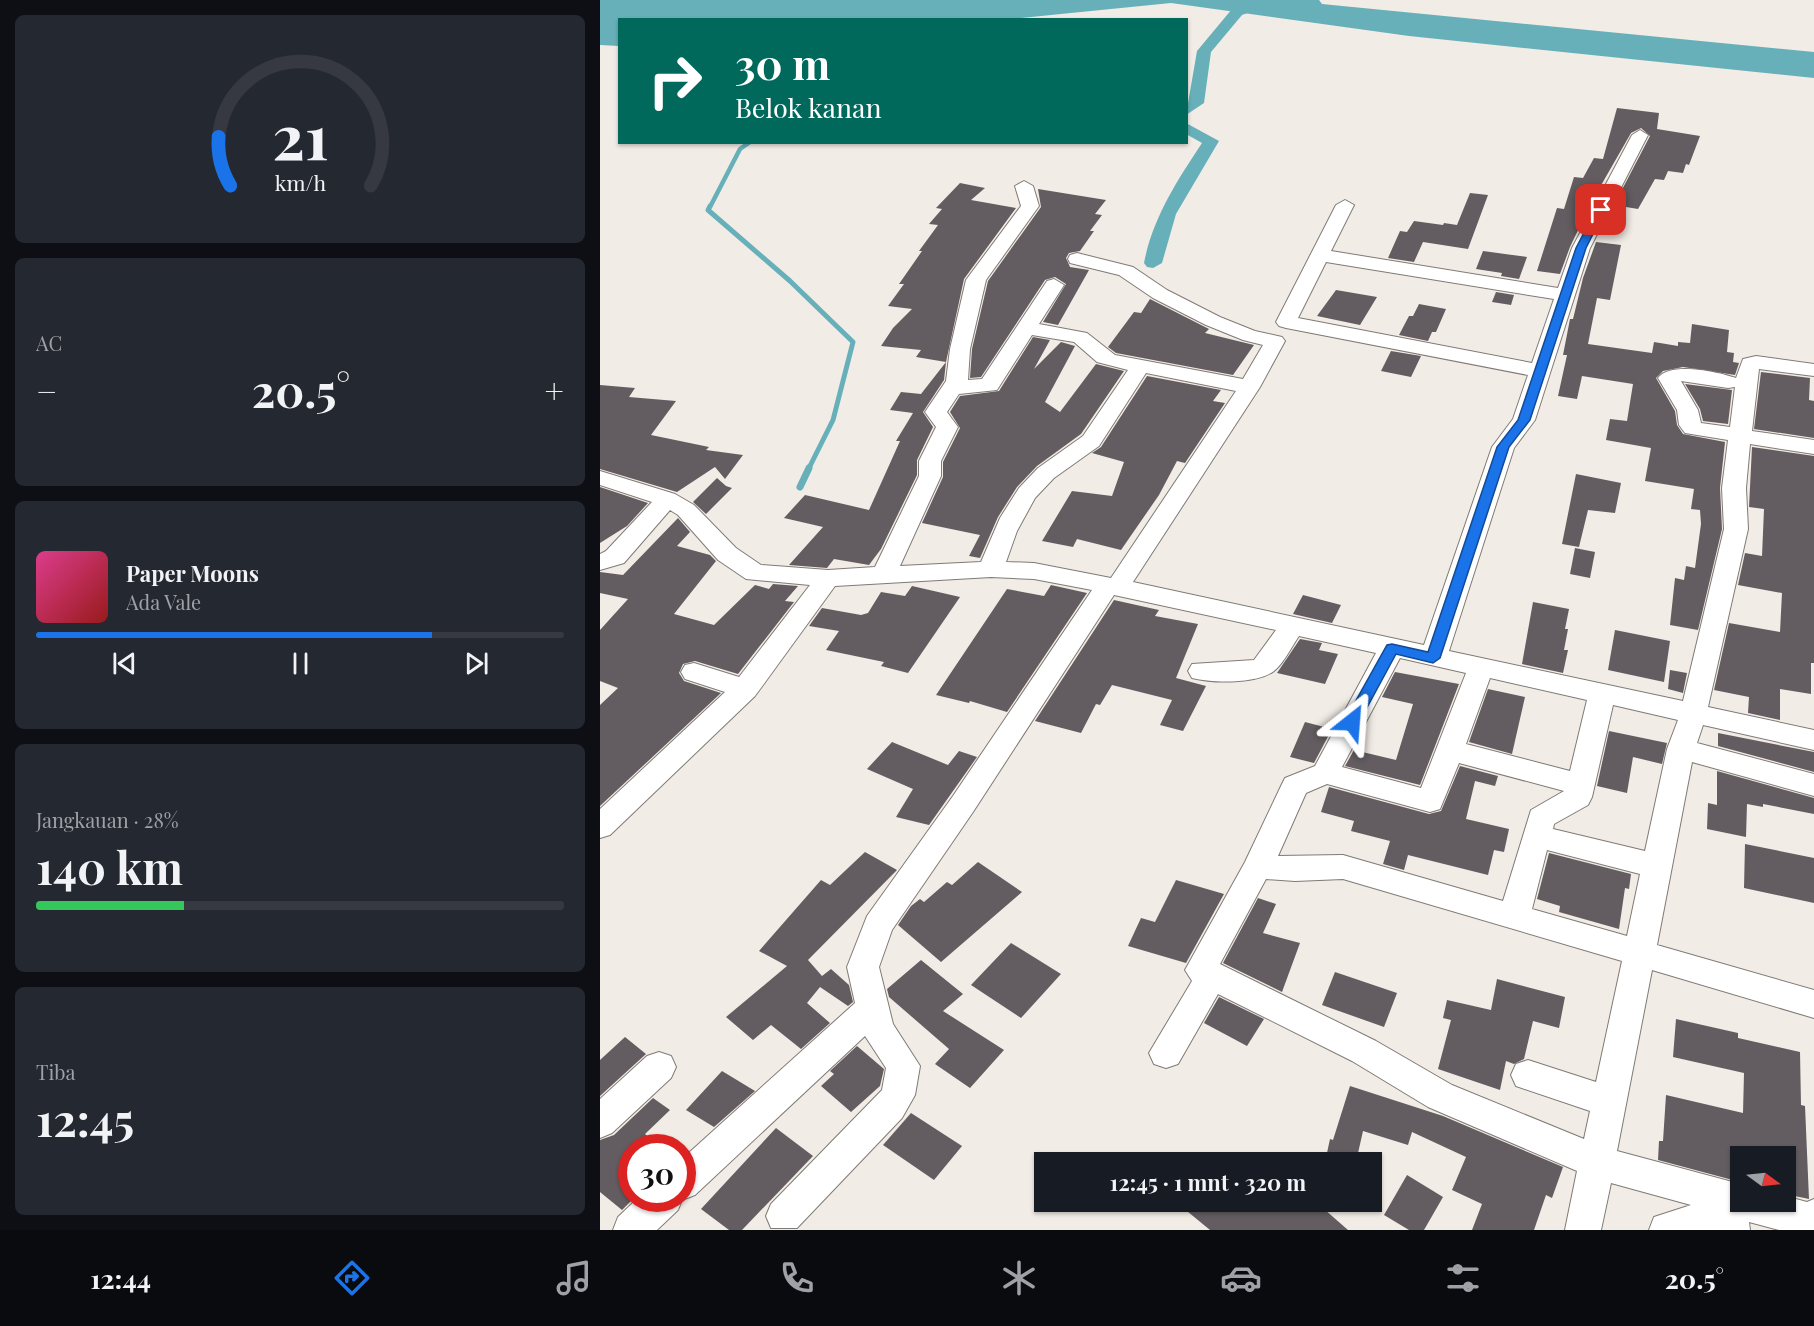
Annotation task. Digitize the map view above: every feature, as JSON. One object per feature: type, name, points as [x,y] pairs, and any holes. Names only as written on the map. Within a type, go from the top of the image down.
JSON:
[{"type":"street","points":[[1433,658],[1503,447],[1524,420],[1581,248],[1640,135]]},
{"type":"street","points":[[884,575],[930,476],[932,455],[947,427],[936,412],[953,388],[959,373],[960,349],[976,280],[1030,206],[1024,186]]},
{"type":"street","points":[[784,1216],[890,1107],[898,1095],[903,1066],[878,1029],[863,968],[878,925],[1249,387],[1345,205]]},
{"type":"street","points":[[1320,255],[1565,295]]},
{"type":"street","points":[[1077,259],[1126,271],[1160,294],[1213,321],[1250,336],[1280,332],[1540,371]]},
{"type":"street","points":[[953,388],[989,385],[1054,285]]},
{"type":"street","points":[[1027,328],[1088,340],[1102,357],[1140,367],[1249,387]]},
{"type":"street","points":[[1583,1230],[1681,750],[1693,715],[1736,529],[1734,488],[1750,363],[1767,363],[1814,370]]},
{"type":"street","points":[[991,569],[1000,539],[1024,500],[1044,474],[1079,452],[1093,439],[1140,367]]},
{"type":"street","points":[[1728,382],[1678,374],[1669,378],[1674,391],[1689,408],[1690,425],[1693,428],[1814,447]]},
{"type":"street","points":[[600,478],[667,499],[686,510],[727,554],[755,573],[791,578],[828,578],[991,569],[1034,571],[1112,586],[1814,740]]},
{"type":"street","points":[[600,562],[615,557],[667,499]]},
{"type":"street","points":[[600,826],[745,689],[828,578]]},
{"type":"street","points":[[1201,671],[1251,670],[1263,666],[1293,626]]},
{"type":"street","points":[[1392,648],[1324,773],[1295,786],[1258,866],[1201,970],[1364,1051],[1440,1096],[1597,1162],[1810,1221],[1814,1217]]},
{"type":"street","points":[[1324,773],[1430,801],[1481,668]]},
{"type":"street","points":[[694,672],[745,689]]},
{"type":"street","points":[[1515,911],[1540,818],[1578,797],[1602,695]]},
{"type":"street","points":[[1450,750],[1581,785]]},
{"type":"street","points":[[1681,750],[1814,785]]},
{"type":"street","points":[[1536,836],[1657,866]]},
{"type":"street","points":[[1258,866],[1295,869],[1342,867],[1515,911],[1640,947],[1814,1004]]},
{"type":"street","points":[[1166,1053],[1212,976]]},
{"type":"street","points":[[696,1170],[872,1008]]},
{"type":"street","points":[[600,1122],[659,1068]]},
{"type":"street","points":[[1528,1075],[1608,1101]]},
{"type":"street","points":[[631,1230],[650,1212]]},
{"type":"street","points":[[1667,1230],[1697,1221],[1733,1227]]},
{"type":"water","points":[[600,0],[1319,0],[1322,4],[1814,52],[1814,78],[1409,36],[1171,3],[1021,18],[618,18],[618,46],[600,45]]},
{"type":"building","points":[[1617,108],[1659,113],[1657,129],[1700,136],[1689,165],[1686,164],[1683,173],[1668,171],[1664,180],[1655,179],[1638,209],[1614,205],[1650,136],[1641,128],[1631,133],[1592,201],[1560,274],[1537,271],[1557,208],[1564,209],[1574,177],[1583,178],[1594,158],[1603,159]]},
{"type":"building","points":[[960,183],[985,188],[971,200],[1016,208],[964,279],[946,362],[916,357],[921,350],[881,346],[893,328],[912,309],[888,306],[904,284],[899,284],[922,251],[919,251],[938,225],[929,224],[942,209],[936,208]]},
{"type":"building","points":[[1038,189],[1106,200],[1095,214],[1102,215],[1090,231],[1094,231],[1080,251],[1069,253],[1066,258],[1070,267],[1089,270],[1058,325],[1043,322],[1066,284],[1055,277],[1045,280],[981,377],[970,378],[972,349],[988,281],[1041,207]]},
{"type":"building","points":[[1470,193],[1488,195],[1468,249],[1423,242],[1414,262],[1388,258],[1400,231],[1407,232],[1414,221],[1457,225]]},
{"type":"building","points":[[1596,242],[1621,245],[1610,300],[1597,298],[1588,344],[1652,353],[1654,342],[1678,346],[1678,342],[1690,343],[1692,324],[1729,330],[1727,352],[1734,353],[1733,362],[1739,363],[1735,375],[1683,367],[1663,371],[1656,378],[1675,411],[1677,425],[1683,434],[1725,442],[1720,488],[1722,529],[1698,630],[1670,625],[1675,578],[1684,580],[1686,566],[1695,568],[1701,524],[1700,510],[1691,509],[1694,489],[1645,481],[1651,448],[1606,440],[1610,419],[1627,421],[1633,384],[1582,376],[1577,399],[1558,396],[1567,355],[1563,355],[1570,319],[1573,319],[1583,278]]},
{"type":"building","points":[[1483,251],[1527,257],[1519,279],[1501,276],[1502,273],[1476,269]]},
{"type":"building","points":[[1336,290],[1377,297],[1360,325],[1317,316]]},
{"type":"building","points":[[1496,292],[1514,295],[1511,305],[1492,302]]},
{"type":"building","points":[[1150,299],[1209,329],[1205,333],[1254,345],[1233,375],[1116,353],[1108,347],[1134,312],[1141,313]]},
{"type":"building","points":[[1419,304],[1446,309],[1436,332],[1432,332],[1428,341],[1399,335],[1409,316],[1413,316]]},
{"type":"building","points":[[1033,337],[1050,340],[1034,369],[1061,342],[1075,346],[1045,402],[1060,412],[1096,364],[1124,371],[1081,434],[1037,466],[1017,487],[998,517],[980,558],[969,556],[980,535],[922,523],[943,477],[943,462],[960,428],[950,412],[960,396],[999,391]]},
{"type":"building","points":[[1391,351],[1421,356],[1411,377],[1381,371]]},
{"type":"building","points":[[946,362],[944,380],[923,412],[933,427],[917,460],[917,475],[881,549],[869,565],[834,559],[827,568],[789,565],[823,527],[784,518],[805,495],[869,510],[900,441],[896,441],[913,413],[890,410],[901,392],[921,394]]},
{"type":"building","points":[[1761,372],[1810,378],[1809,400],[1814,401],[1814,438],[1754,429]]},
{"type":"building","points":[[1147,376],[1221,390],[1213,401],[1225,403],[1185,463],[1177,461],[1159,495],[1121,550],[1077,539],[1073,547],[1042,541],[1072,491],[1112,496],[1124,462],[1092,453],[1101,447]]},
{"type":"building","points":[[1685,384],[1732,390],[1728,424],[1703,421],[1700,409]]},
{"type":"building","points":[[600,385],[635,388],[629,397],[676,401],[651,435],[709,447],[706,450],[743,455],[725,479],[715,467],[677,492],[600,469]]},
{"type":"building","points":[[1752,447],[1814,456],[1814,663],[1811,663],[1811,694],[1780,689],[1780,720],[1748,713],[1749,697],[1714,690],[1729,623],[1780,632],[1782,593],[1738,585],[1745,553],[1762,556],[1764,509],[1749,507]]},
{"type":"building","points":[[1576,474],[1621,483],[1615,513],[1588,510],[1579,547],[1562,544]]},
{"type":"building","points":[[717,478],[732,488],[706,514],[693,502]]},
{"type":"building","points":[[600,487],[648,503],[627,526],[600,543]]},
{"type":"building","points":[[678,518],[690,532],[677,546],[710,555],[716,561],[674,614],[714,625],[755,585],[769,589],[773,584],[798,586],[785,601],[794,602],[738,674],[695,661],[683,664],[679,673],[684,681],[721,693],[600,806],[600,705],[618,688],[600,681],[600,630],[628,599],[600,593],[600,572],[623,575]]},
{"type":"building","points":[[1575,548],[1595,552],[1590,578],[1570,574]]},
{"type":"building","points":[[1051,585],[1087,593],[1007,712],[970,701],[969,703],[936,695],[1007,589],[1044,596]]},
{"type":"building","points":[[912,586],[960,597],[908,673],[881,666],[884,662],[826,650],[839,631],[809,626],[822,608],[861,615],[868,613],[881,592],[905,596]]},
{"type":"building","points":[[1303,595],[1341,605],[1332,623],[1293,614]]},
{"type":"building","points":[[1114,600],[1159,610],[1155,616],[1198,624],[1176,678],[1206,686],[1183,731],[1160,725],[1172,700],[1112,685],[1100,705],[1096,704],[1081,733],[1035,721]]},
{"type":"building","points":[[1533,602],[1569,609],[1564,650],[1568,650],[1563,673],[1522,664]]},
{"type":"building","points":[[1615,630],[1670,641],[1664,682],[1608,670]]},
{"type":"building","points":[[1300,639],[1322,643],[1319,650],[1338,654],[1325,684],[1277,673]]},
{"type":"building","points":[[1670,670],[1687,673],[1683,693],[1668,689]]},
{"type":"building","points":[[1395,672],[1459,684],[1420,785],[1345,766],[1354,750],[1396,760],[1413,704],[1382,697]]},
{"type":"building","points":[[1488,689],[1525,697],[1512,754],[1469,742]]},
{"type":"building","points":[[1305,722],[1332,729],[1314,763],[1290,757]]},
{"type":"building","points":[[1609,731],[1667,743],[1662,764],[1633,757],[1627,793],[1597,786]]},
{"type":"building","points":[[1718,733],[1814,752],[1814,772],[1718,746]]},
{"type":"building","points":[[892,742],[948,765],[959,751],[977,757],[929,825],[896,817],[913,789],[867,769]]},
{"type":"building","points":[[1460,766],[1498,776],[1495,786],[1475,781],[1466,819],[1509,829],[1504,852],[1494,850],[1488,875],[1408,855],[1404,870],[1383,864],[1390,841],[1351,831],[1354,821],[1321,812],[1329,787],[1429,814],[1441,811]]},
{"type":"building","points":[[1717,771],[1814,798],[1814,814],[1763,804],[1763,807],[1747,804],[1746,837],[1707,829],[1708,803],[1717,805]]},
{"type":"building","points":[[1745,844],[1814,858],[1814,903],[1744,888]]},
{"type":"building","points":[[865,852],[897,870],[808,960],[822,976],[831,969],[849,985],[853,1002],[848,1006],[820,987],[807,1003],[830,1023],[801,1049],[771,1025],[753,1040],[726,1017],[787,966],[759,951],[821,880],[830,885]]},
{"type":"building","points":[[1549,853],[1631,874],[1629,889],[1625,888],[1619,929],[1559,912],[1560,906],[1537,899]]},
{"type":"building","points":[[978,862],[1022,892],[941,962],[898,925],[911,906],[920,899],[924,902],[947,882],[952,885]]},
{"type":"building","points":[[1176,880],[1224,894],[1186,963],[1128,946],[1141,918],[1155,922]]},
{"type":"building","points":[[1258,898],[1276,904],[1263,933],[1300,943],[1282,992],[1223,963]]},
{"type":"building","points":[[1011,943],[1061,974],[1021,1018],[971,985]]},
{"type":"building","points":[[921,960],[963,994],[943,1011],[1004,1050],[970,1088],[935,1064],[949,1049],[889,997],[887,989]]},
{"type":"building","points":[[1335,972],[1397,993],[1384,1027],[1322,1005]]},
{"type":"building","points":[[1497,979],[1565,997],[1559,1028],[1533,1021],[1524,1059],[1514,1064],[1506,1061],[1500,1090],[1438,1069],[1451,1020],[1443,1018],[1447,1000],[1491,1010]]},
{"type":"building","points":[[1219,997],[1264,1019],[1247,1046],[1204,1023]]},
{"type":"building","points":[[1676,1019],[1738,1033],[1738,1038],[1800,1052],[1801,1105],[1805,1106],[1809,1199],[1796,1196],[1796,1146],[1730,1146],[1730,1179],[1658,1160],[1659,1141],[1663,1141],[1666,1095],[1743,1113],[1744,1073],[1673,1057]]},
{"type":"building","points":[[625,1037],[646,1054],[600,1096],[600,1060]]},
{"type":"building","points":[[857,1046],[884,1069],[880,1086],[851,1112],[821,1086],[834,1074],[830,1071]]},
{"type":"building","points":[[722,1071],[755,1091],[714,1127],[686,1110]]},
{"type":"building","points":[[1350,1086],[1443,1116],[1563,1167],[1552,1198],[1546,1195],[1534,1230],[1472,1230],[1482,1204],[1452,1190],[1466,1157],[1412,1132],[1408,1145],[1363,1131],[1358,1152],[1327,1152],[1330,1139],[1333,1140]]},
{"type":"building","points":[[653,1098],[670,1110],[645,1134],[618,1134],[618,1207],[600,1192],[600,1140],[614,1135]]},
{"type":"building","points":[[911,1113],[962,1146],[934,1180],[883,1145]]},
{"type":"building","points":[[776,1128],[813,1156],[742,1230],[729,1230],[701,1209]]},
{"type":"building","points":[[1407,1175],[1443,1197],[1424,1230],[1409,1230],[1384,1215]]},
{"type":"building","points":[[1188,1212],[1327,1212],[1348,1230],[1210,1230]]},
{"type":"waterway","points":[[1188,109],[1196,103],[1204,51],[1237,12],[1248,8]]},
{"type":"waterway","points":[[1153,263],[1167,214],[1211,141],[1188,129]]},
{"type":"waterway","points":[[710,207],[740,149],[747,144]]},
{"type":"waterway","points":[[710,206],[708,210],[790,281],[853,342],[833,420],[809,468]]},
{"type":"waterway","points":[[800,487],[809,468]]},
{"type":"route","points":[[1352,722],[1392,648],[1433,658],[1503,447],[1524,420],[1581,248],[1601,210]]}]
